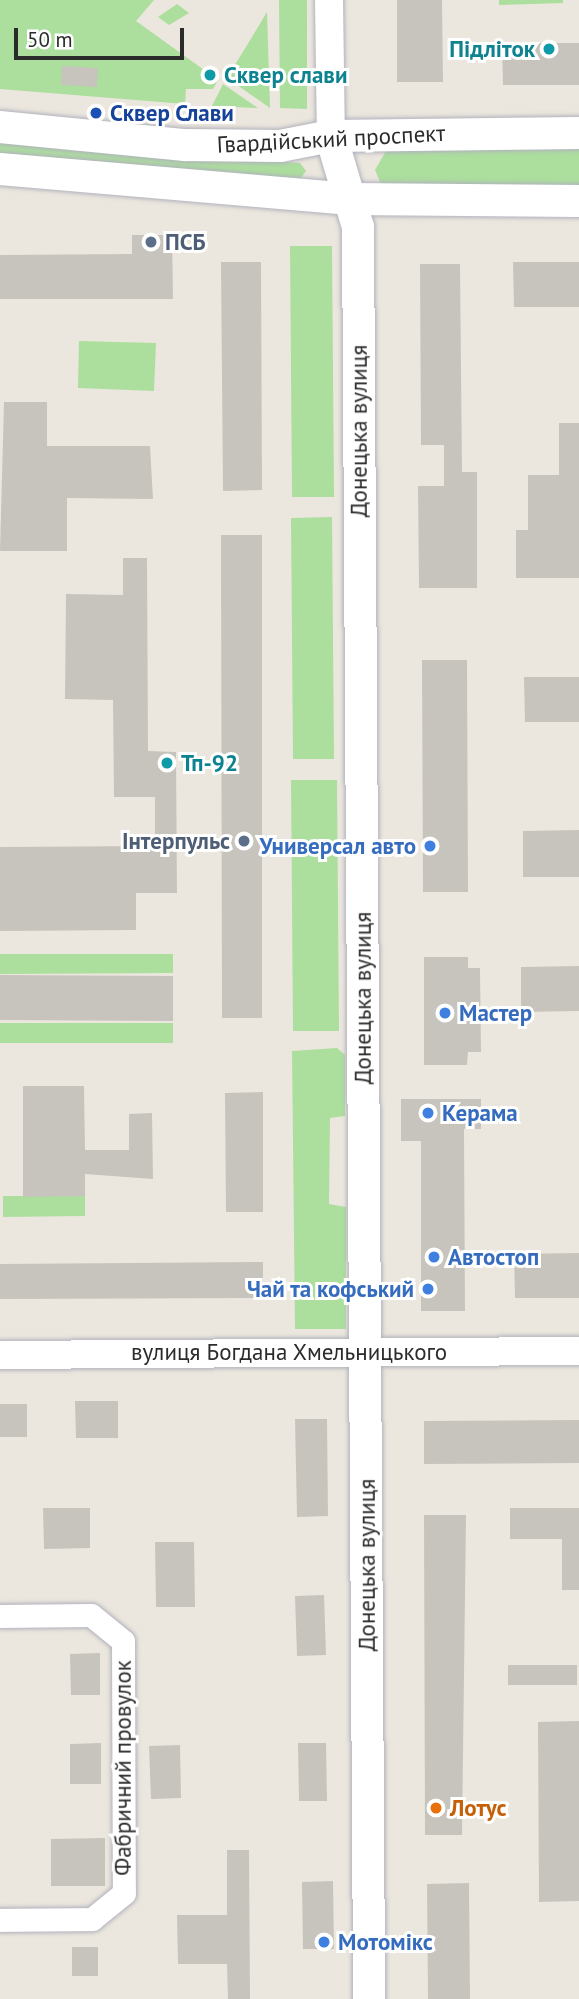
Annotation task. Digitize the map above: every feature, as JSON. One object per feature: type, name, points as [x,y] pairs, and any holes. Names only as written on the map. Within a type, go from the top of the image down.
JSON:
[{"type":"main road","name":"Гвардійський проспект","points":[[0,127],[185,145],[280,146],[331,136],[579,133]]},
{"type":"main road","name":"Донецька вулиця","points":[[331,136],[358,238],[369,1999]]},
{"type":"main road","name":"Гвардійський проспект","points":[[0,169],[348,199],[579,201]]},
{"type":"street","name":"Донецька вулиця","points":[[329,0],[331,136]]},
{"type":"street","name":"вулиця Богдана Хмельницького","points":[[0,1355],[579,1350]]},
{"type":"street","name":"Фабричний провулок","points":[[0,1615],[91,1615],[122,1641],[124,1893],[92,1919],[0,1920]]},
{"type":"green space","points":[[0,0],[154,0],[136,21],[218,80],[213,89],[186,89],[185,104],[0,89]]},
{"type":"green space","points":[[279,0],[307,0],[307,109],[280,108]]},
{"type":"green space","points":[[499,0],[563,0],[563,3],[499,5]]},
{"type":"green space","points":[[177,4],[189,13],[169,25],[158,17]]},
{"type":"green space","points":[[267,12],[270,108],[227,78]]},
{"type":"green space","points":[[223,84],[258,108],[212,106]]},
{"type":"green space","points":[[0,143],[300,163],[306,171],[301,178],[197,173],[0,155]]},
{"type":"green space","points":[[579,149],[579,189],[382,187],[375,170],[386,151]]},
{"type":"green space","points":[[290,246],[332,246],[334,497],[292,497]]},
{"type":"green space","points":[[79,341],[156,343],[154,391],[78,388]]},
{"type":"green space","points":[[332,517],[334,759],[293,759],[291,518]]},
{"type":"green space","points":[[291,780],[337,780],[339,1031],[293,1031]]},
{"type":"green space","points":[[0,954],[173,954],[173,973],[0,974]]},
{"type":"green space","points":[[0,1023],[173,1023],[173,1043],[0,1043]]},
{"type":"green space","points":[[337,1048],[345,1055],[345,1116],[330,1118],[329,1204],[346,1207],[346,1329],[295,1329],[292,1051]]},
{"type":"green space","points":[[3,1196],[85,1196],[85,1216],[3,1217]]},
{"type":"building","points":[[397,0],[442,0],[443,82],[397,82]]},
{"type":"building","points":[[502,43],[579,43],[579,85],[503,85]]},
{"type":"building","points":[[62,66],[98,68],[97,87],[61,85]]},
{"type":"building","points":[[132,235],[172,235],[173,299],[0,299],[0,255],[132,254]]},
{"type":"building","points":[[221,262],[261,262],[262,490],[223,491]]},
{"type":"building","points":[[513,262],[579,262],[579,307],[514,307]]},
{"type":"building","points":[[420,264],[460,264],[462,472],[477,472],[477,588],[419,588],[418,486],[444,486],[444,445],[421,445]]},
{"type":"building","points":[[4,402],[47,402],[47,446],[150,446],[153,499],[67,498],[67,551],[0,551]]},
{"type":"building","points":[[559,423],[579,423],[579,578],[516,578],[516,530],[528,530],[528,475],[559,475]]},
{"type":"building","points":[[221,535],[262,535],[262,1018],[222,1018]]},
{"type":"building","points":[[123,558],[147,558],[148,751],[176,752],[177,893],[136,893],[136,930],[0,931],[0,847],[155,846],[155,797],[114,797],[113,700],[65,699],[66,594],[123,595]]},
{"type":"building","points":[[422,660],[467,660],[468,892],[423,892]]},
{"type":"building","points":[[524,677],[579,677],[579,722],[525,722]]},
{"type":"building","points":[[579,830],[579,877],[523,877],[523,831]]},
{"type":"building","points":[[424,957],[468,957],[468,968],[480,968],[481,1052],[468,1052],[467,1065],[424,1065]]},
{"type":"building","points":[[579,966],[579,1011],[521,1012],[521,967]]},
{"type":"building","points":[[0,975],[173,976],[173,1021],[0,1020]]},
{"type":"building","points":[[23,1086],[84,1086],[85,1150],[129,1150],[129,1114],[152,1113],[153,1179],[85,1174],[85,1196],[23,1197]]},
{"type":"building","points":[[263,1092],[263,1212],[226,1212],[225,1093]]},
{"type":"building","points":[[401,1099],[481,1099],[481,1129],[464,1129],[465,1311],[421,1311],[421,1141],[401,1141]]},
{"type":"building","points":[[579,1253],[579,1298],[515,1298],[514,1254]]},
{"type":"building","points":[[263,1262],[263,1298],[0,1299],[0,1264]]},
{"type":"building","points":[[75,1401],[118,1401],[118,1438],[76,1438]]},
{"type":"building","points":[[0,1404],[27,1404],[27,1437],[0,1437]]},
{"type":"building","points":[[295,1419],[327,1419],[328,1516],[297,1517]]},
{"type":"building","points":[[579,1420],[579,1463],[424,1464],[424,1421]]},
{"type":"building","points":[[43,1508],[90,1508],[90,1548],[44,1549]]},
{"type":"building","points":[[510,1508],[579,1508],[579,1590],[562,1590],[562,1539],[510,1539]]},
{"type":"building","points":[[424,1515],[466,1515],[462,1835],[425,1835]]},
{"type":"building","points":[[155,1542],[194,1542],[195,1607],[156,1607]]},
{"type":"building","points":[[324,1595],[326,1655],[297,1656],[295,1596]]},
{"type":"building","points":[[100,1653],[100,1695],[71,1695],[70,1654]]},
{"type":"building","points":[[508,1665],[577,1665],[577,1685],[508,1685]]},
{"type":"building","points":[[579,1721],[579,1901],[539,1902],[538,1722]]},
{"type":"building","points":[[101,1743],[101,1784],[70,1784],[70,1744]]},
{"type":"building","points":[[298,1743],[326,1743],[327,1801],[299,1801]]},
{"type":"building","points":[[180,1745],[181,1798],[151,1799],[149,1746]]},
{"type":"building","points":[[105,1838],[105,1886],[51,1886],[51,1839]]},
{"type":"building","points":[[227,1850],[249,1850],[250,1999],[228,1999],[227,1964],[178,1964],[177,1915],[227,1915]]},
{"type":"building","points":[[333,1881],[334,1949],[303,1949],[302,1882]]},
{"type":"building","points":[[469,1883],[470,1999],[428,1999],[427,1884]]},
{"type":"building","points":[[72,1947],[98,1947],[98,1976],[72,1976]]},
{"type":"place","name":"Підліток","points":[[549,49]]},
{"type":"place","name":"Сквер слави","points":[[210,75]]},
{"type":"place","name":"Сквер Слави","points":[[96,113]]},
{"type":"place","name":"ПСБ","points":[[151,242]]},
{"type":"place","name":"Тп-92","points":[[167,763]]},
{"type":"place","name":"Інтерпульс","points":[[244,841]]},
{"type":"place","name":"Универсал авто","points":[[430,846]]},
{"type":"place","name":"Мастер","points":[[445,1013]]},
{"type":"place","name":"Керама","points":[[428,1113]]},
{"type":"place","name":"Автостоп","points":[[434,1257]]},
{"type":"place","name":"Чай та кофський","points":[[428,1289]]},
{"type":"place","name":"Лотус","points":[[436,1808]]},
{"type":"place","name":"Мотомікс","points":[[324,1942]]}]
